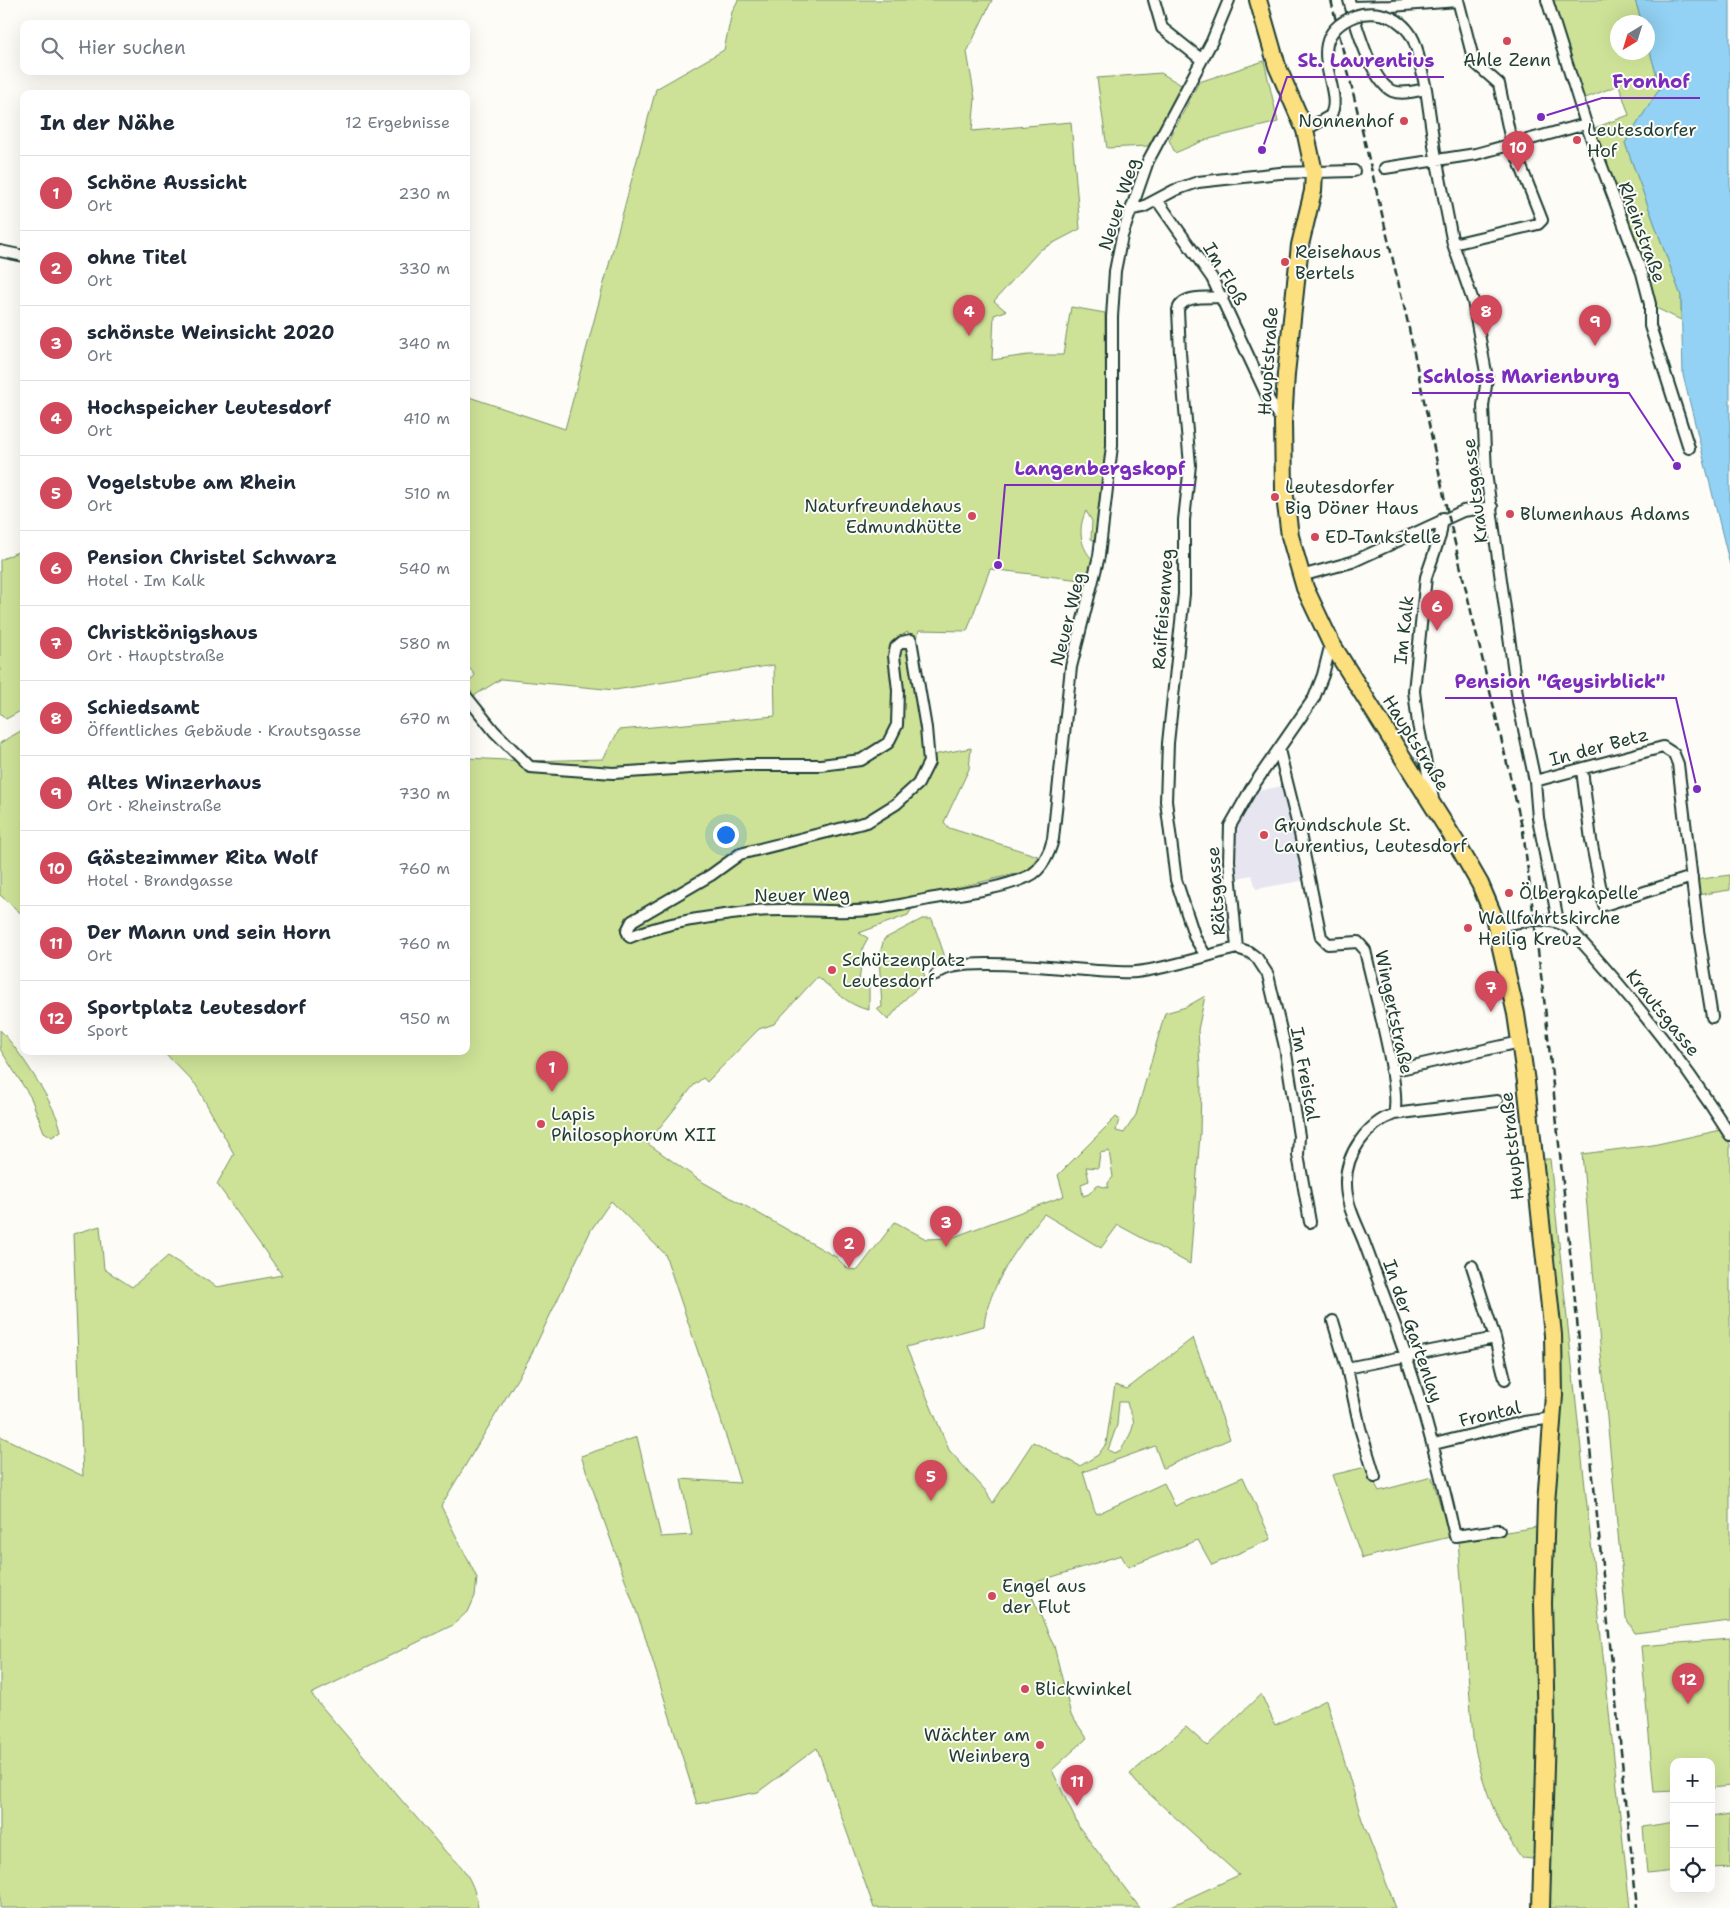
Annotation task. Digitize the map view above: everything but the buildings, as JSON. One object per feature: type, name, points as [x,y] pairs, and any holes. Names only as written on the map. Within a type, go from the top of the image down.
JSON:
[{"type":"main road","name":"Hauptstraße","points":[[1258,0],[1277,66],[1305,130],[1314,172],[1296,280],[1286,374],[1283,424],[1286,507],[1290,536],[1301,576],[1331,643],[1480,884],[1497,926],[1520,1042],[1553,1335],[1554,1418],[1544,1547],[1543,1603],[1546,1748],[1541,1908]]},
{"type":"street","points":[[1154,0],[1162,28],[1202,60]]},
{"type":"street","name":"Neuer Weg","points":[[470,701],[494,731],[530,767],[613,773],[737,765],[821,765],[861,760],[888,743],[897,725],[898,690],[894,656],[896,647],[902,642],[911,640],[926,728],[929,762],[918,784],[896,804],[866,822],[740,854],[711,875],[632,921],[628,926],[628,935],[630,937],[645,931],[686,922],[758,911],[851,912],[890,908],[1002,884],[1030,876],[1038,869],[1051,845],[1071,667],[1100,556],[1112,446],[1112,317],[1115,271],[1122,236],[1148,161],[1222,22],[1229,0]]},
{"type":"street","points":[[1426,89],[1401,93],[1391,90],[1382,83],[1374,72],[1350,3],[1391,6],[1458,0],[1474,62],[1499,84],[1513,146],[1542,220],[1538,224],[1452,244]]},
{"type":"street","name":"Rheinstraße","points":[[1547,0],[1586,124],[1642,273],[1650,304],[1650,326],[1689,448]]},
{"type":"street","name":"Krautsgasse","points":[[1305,130],[1330,116],[1335,101],[1326,68],[1326,53],[1334,32],[1345,22],[1366,14],[1388,16],[1407,30],[1417,50],[1426,89],[1436,161],[1452,244],[1473,301],[1487,378],[1484,422],[1486,473],[1518,701],[1535,781],[1538,818],[1558,921],[1568,928],[1643,1011],[1683,1062],[1730,1135]]},
{"type":"street","points":[[1385,168],[1436,161],[1513,146],[1586,124]]},
{"type":"street","points":[[1132,209],[1143,207],[1175,190],[1198,182],[1280,173],[1354,171]]},
{"type":"street","name":"Im Floß","points":[[1157,200],[1200,260],[1223,297],[1268,398],[1283,424]]},
{"type":"street","points":[[0,251],[20,255]]},
{"type":"street","name":"Raiffeisenweg","points":[[1206,956],[1195,938],[1176,880],[1166,801],[1168,743],[1184,594],[1184,520],[1190,465],[1178,310],[1180,304],[1185,300],[1223,297]]},
{"type":"street","points":[[1301,576],[1352,562],[1443,518],[1463,511],[1492,507]]},
{"type":"street","name":"Im Kalk","points":[[1432,805],[1433,796],[1418,724],[1414,691],[1426,577],[1440,536],[1443,518]]},
{"type":"street","name":"Rätsgasse","points":[[936,975],[960,965],[1050,967],[1105,973],[1137,972],[1237,948],[1229,861],[1230,826],[1251,789],[1314,698],[1323,675],[1331,643]]},
{"type":"street","name":"In der Betz","points":[[1535,781],[1663,747],[1669,749],[1678,764],[1712,1017]]},
{"type":"street","name":"Wingertstraße","points":[[1279,750],[1300,834],[1319,930],[1328,944],[1346,942],[1362,944],[1392,1071],[1396,1106],[1394,1114]]},
{"type":"street","points":[[1582,770],[1591,840],[1604,905],[1692,877]]},
{"type":"street","points":[[1497,926],[1536,920],[1558,921]]},
{"type":"street","name":"Im Freistal","points":[[1237,948],[1249,952],[1257,958],[1268,975],[1285,1048],[1299,1136],[1298,1155],[1310,1222]]},
{"type":"street","points":[[1392,1071],[1520,1042]]},
{"type":"street","points":[[1394,1114],[1497,1101]]},
{"type":"street","name":"In der Gartenlay","points":[[1394,1114],[1383,1118],[1365,1134],[1347,1169],[1346,1184],[1350,1208],[1406,1356],[1434,1444],[1454,1536],[1498,1530]]},
{"type":"street","points":[[1472,1266],[1495,1338],[1505,1379]]},
{"type":"street","points":[[1333,1321],[1347,1368],[1360,1428],[1375,1477]]},
{"type":"street","points":[[1347,1368],[1495,1338]]},
{"type":"street","name":"Frontal","points":[[1434,1444],[1524,1422],[1554,1418]]},
{"type":"shaded area","name":"Grundschule St. Laurentius, Leutesdorf","points":[[1283,786],[1306,880],[1256,889],[1252,875],[1233,879],[1233,827],[1253,792]]},
{"type":"green space","points":[[738,0],[992,0],[967,52],[975,99],[972,131],[1071,122],[1080,229],[1040,250],[994,301],[1006,311],[994,315],[992,360],[1028,355],[1063,355],[1071,307],[1105,313],[1106,459],[1096,541],[1091,539],[1092,521],[1086,511],[1081,530],[1085,549],[1093,560],[1089,581],[990,569],[967,631],[919,630],[917,639],[907,632],[903,635],[927,756],[971,748],[969,769],[944,822],[949,828],[1038,856],[1027,871],[919,897],[908,915],[859,933],[868,938],[863,947],[859,983],[869,984],[869,1010],[854,1005],[817,977],[774,1024],[759,1029],[707,1082],[703,1078],[694,1085],[647,1143],[699,1180],[836,1257],[848,1269],[858,1270],[895,1222],[926,1239],[951,1238],[1064,1196],[1058,1175],[1116,1117],[1119,1119],[1116,1131],[1124,1133],[1136,1115],[1165,1013],[1186,1007],[1205,996],[1198,1030],[1201,1085],[1200,1134],[1190,1264],[1118,1225],[1101,1248],[1044,1214],[1015,1252],[998,1281],[987,1311],[984,1326],[906,1347],[949,1450],[985,1490],[993,1503],[1033,1442],[1080,1466],[1098,1455],[1106,1444],[1115,1385],[1127,1389],[1193,1338],[1230,1439],[1163,1468],[1155,1446],[1083,1472],[1094,1509],[1097,1514],[1164,1483],[1175,1506],[1243,1477],[1271,1539],[1212,1565],[1198,1540],[1128,1567],[1121,1555],[1027,1585],[1054,1646],[1071,1715],[1087,1738],[1052,1770],[1079,1827],[1140,1908],[874,1908],[817,1748],[758,1792],[697,1804],[644,1633],[581,1456],[637,1437],[661,1537],[692,1535],[681,1479],[740,1483],[720,1417],[665,1254],[611,1201],[591,1230],[529,1359],[441,1506],[477,1578],[475,1596],[469,1610],[453,1625],[311,1694],[444,1850],[463,1869],[471,1883],[478,1908],[0,1908],[0,1436],[83,1476],[73,1234],[100,1226],[104,1269],[132,1287],[168,1256],[217,1287],[282,1275],[217,1184],[234,1154],[196,1085],[167,1055],[470,1055],[470,758],[526,761],[603,759],[619,730],[775,716],[774,665],[615,690],[501,679],[472,697],[470,694],[470,681],[475,675],[470,669],[470,397],[565,429],[656,89],[724,50],[732,12]],"holes":[[[1109,1151],[1113,1177],[1108,1183],[1108,1188],[1097,1185],[1089,1194],[1083,1196],[1081,1184],[1089,1181],[1086,1167],[1098,1168],[1100,1153]],[[1119,1402],[1127,1402],[1134,1422],[1132,1431],[1121,1450],[1114,1453],[1108,1450],[1117,1425]]]},
{"type":"green space","points":[[1551,0],[1635,0],[1640,15],[1610,15],[1610,60],[1652,60],[1660,88],[1625,143],[1681,296],[1681,320],[1654,307],[1592,129],[1629,115],[1619,85],[1583,99]]},
{"type":"green space","points":[[1264,61],[1278,122],[1205,140],[1175,153],[1169,140],[1199,82]]},
{"type":"green space","points":[[1161,73],[1183,86],[1148,146],[1107,148],[1097,78]]},
{"type":"green space","points":[[20,551],[20,711],[6,719],[0,713],[0,560]]},
{"type":"green space","points":[[20,731],[20,912],[0,895],[0,743]]},
{"type":"green space","points":[[1730,875],[1730,890],[1697,895],[1695,880]]},
{"type":"green space","points":[[922,919],[932,919],[945,957],[922,967],[926,981],[907,997],[888,1020],[877,1009],[882,1007],[879,957],[884,939]]},
{"type":"green space","points":[[0,1030],[45,1093],[61,1131],[52,1137],[44,1132],[31,1098],[0,1049]]},
{"type":"green space","points":[[1721,1130],[1730,1144],[1730,1621],[1635,1633],[1626,1618],[1582,1154],[1653,1145]]},
{"type":"green space","points":[[1542,1159],[1550,1159],[1630,1908],[1550,1908],[1553,1546],[1562,1356]]},
{"type":"green space","points":[[1366,1467],[1379,1491],[1432,1477],[1450,1537],[1362,1558],[1332,1475]]},
{"type":"green space","points":[[1537,1527],[1535,1855],[1532,1859],[1522,1858],[1504,1831],[1485,1786],[1476,1754],[1473,1738],[1458,1540]]},
{"type":"green space","points":[[1730,1639],[1730,1786],[1715,1788],[1715,1758],[1670,1758],[1670,1791],[1654,1792],[1641,1646]]},
{"type":"green space","points":[[1261,1694],[1275,1725],[1326,1700],[1362,1820],[1396,1908],[1167,1908],[1239,1875],[1136,1782],[1130,1774],[1186,1727],[1207,1746]]},
{"type":"green space","points":[[1730,1814],[1730,1867],[1715,1868],[1715,1816]]},
{"type":"green space","points":[[1670,1823],[1670,1871],[1647,1874],[1643,1827]]},
{"type":"water","points":[[1635,0],[1730,0],[1730,565],[1683,375],[1681,296],[1625,143],[1660,88],[1652,60],[1655,60],[1655,15],[1640,15]]},
{"type":"railway","points":[[1331,0],[1407,319],[1445,501],[1523,831],[1545,1007],[1637,1908]]},
{"type":"place","name":"Ahle Zenn","points":[[1507,41]]},
{"type":"place","name":"Fronhof","points":[[1541,117]]},
{"type":"place","name":"Nonnenhof","points":[[1404,121]]},
{"type":"place","name":"Leutesdorfer Hof","points":[[1577,140]]},
{"type":"place","name":"St. Laurentius","points":[[1262,150]]},
{"type":"place","name":"Gästezimmer Rita Wolf","points":[[1518,172]]},
{"type":"place","name":"Reisehaus Bertels","points":[[1285,262]]},
{"type":"place","name":"Hochspeicher Leutesdorf","points":[[969,336]]},
{"type":"place","name":"Schiedsamt","points":[[1486,336]]},
{"type":"place","name":"Altes Winzerhaus","points":[[1595,346]]},
{"type":"place","name":"Schloss Marienburg","points":[[1677,466]]},
{"type":"place","name":"Leutesdorfer Big Döner Haus","points":[[1275,497]]},
{"type":"place","name":"Blumenhaus Adams","points":[[1510,514]]},
{"type":"place","name":"Naturfreundehaus Edmundhütte","points":[[972,516]]},
{"type":"place","name":"ED-Tankstelle","points":[[1315,537]]},
{"type":"place","name":"Langenbergskopf","points":[[998,565]]},
{"type":"place","name":"Pension Christel Schwarz","points":[[1437,631]]},
{"type":"place","name":"Pension \"Geysirblick\"","points":[[1697,789]]},
{"type":"place","name":"Grundschule St. Laurentius, Leutesdorf","points":[[1264,835]]},
{"type":"place","name":"Ölbergkapelle","points":[[1509,893]]},
{"type":"place","name":"Wallfahrtskirche Heilig Kreuz","points":[[1468,928]]},
{"type":"place","name":"Schützenplatz Leutesdorf","points":[[832,970]]},
{"type":"place","name":"Christkönigshaus","points":[[1491,1012]]},
{"type":"place","name":"Schöne Aussicht","points":[[552,1092]]},
{"type":"place","name":"Lapis Philosophorum XII","points":[[541,1124]]},
{"type":"place","name":"schönste Weinsicht 2020","points":[[946,1247]]},
{"type":"place","name":"ohne Titel","points":[[849,1268]]},
{"type":"place","name":"Vogelstube am Rhein","points":[[931,1501]]},
{"type":"place","name":"Engel aus der Flut","points":[[992,1596]]},
{"type":"place","name":"Blickwinkel","points":[[1025,1689]]},
{"type":"place","name":"Sportplatz Leutesdorf","points":[[1688,1704]]},
{"type":"place","name":"Wächter am Weinberg","points":[[1040,1745]]},
{"type":"place","name":"Der Mann und sein Horn","points":[[1077,1806]]}]
